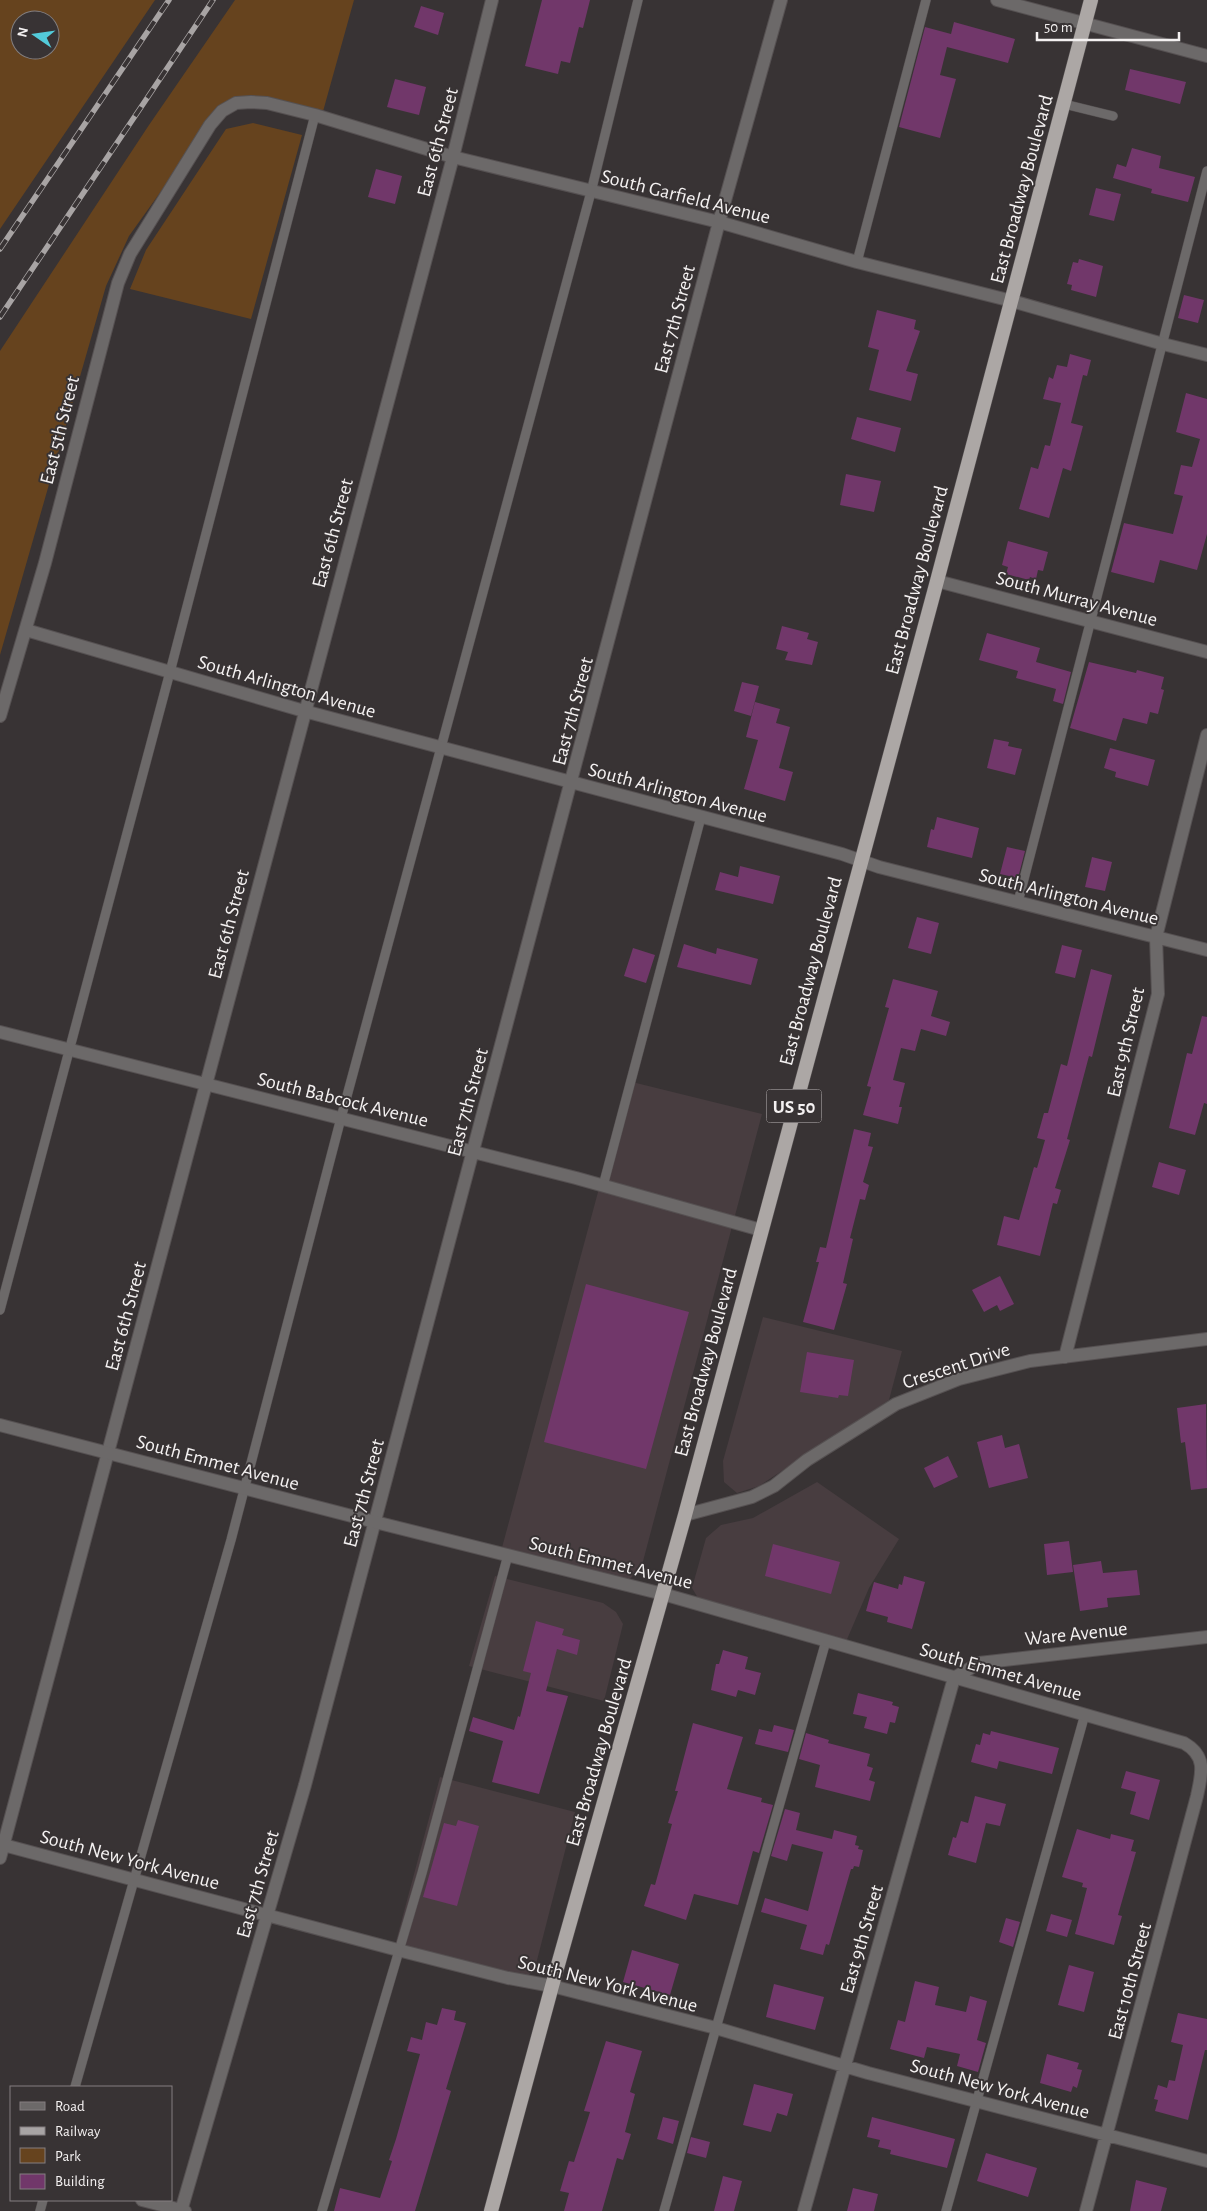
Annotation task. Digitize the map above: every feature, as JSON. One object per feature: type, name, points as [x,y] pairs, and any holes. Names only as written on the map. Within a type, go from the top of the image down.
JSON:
[{"type":"highway","name":"East Broadway Boulevard","points":[[491,2211],[552,1986],[685,1515],[937,581],[1091,0]]},
{"type":"street","name":"East 6th Street","points":[[0,1858],[453,157],[492,0]]},
{"type":"street","name":"East 7th Street","points":[[182,2211],[305,1785],[572,783],[719,222],[781,0]]},
{"type":"street","points":[[998,0],[1207,56]]},
{"type":"street","name":"South Garfield Avenue","points":[[183,167],[210,125],[222,111],[236,103],[267,103],[314,115],[453,157],[719,222],[857,262],[1012,301],[1207,355]]},
{"type":"street","name":"East 5th Street","points":[[0,716],[26,630],[118,283],[130,254],[183,167]]},
{"type":"street","name":"South Murray Avenue","points":[[937,581],[1207,652]]},
{"type":"street","name":"South Arlington Avenue","points":[[26,630],[304,711],[842,854],[860,862],[1207,950]]},
{"type":"street","name":"East 9th Street","points":[[1065,1357],[1158,994],[1156,937],[1207,735]]},
{"type":"street","name":"South Babcock Avenue","points":[[0,1032],[473,1152],[761,1230]]},
{"type":"street","name":"Crescent Drive","points":[[685,1515],[752,1498],[774,1486],[807,1460],[896,1404],[927,1390],[994,1369],[1030,1361],[1207,1340]]},
{"type":"street","name":"South Emmet Avenue","points":[[0,1425],[374,1522],[663,1594],[1184,1743],[1194,1748],[1201,1760]]},
{"type":"street","name":"Ware Avenue","points":[[954,1678],[979,1663],[1207,1637]]},
{"type":"street","name":"East 9th Street","points":[[804,2211],[954,1678]]},
{"type":"street","name":"East 10th Street","points":[[1086,2211],[1108,2135],[1197,1796],[1202,1776],[1201,1760]]},
{"type":"street","name":"South New York Avenue","points":[[2,1845],[398,1950],[508,1978],[552,1986],[716,2028],[845,2067],[1207,2161]]},
{"type":"street","points":[[146,2201],[182,2211]]},
{"type":"lane","points":[[75,2086],[244,1488],[440,748],[591,192],[638,0]]},
{"type":"lane","points":[[857,262],[926,0]]},
{"type":"lane","points":[[1064,104],[1113,116]]},
{"type":"lane","points":[[0,1310],[170,672],[314,115]]},
{"type":"lane","points":[[1018,902],[1207,171]]},
{"type":"lane","points":[[603,1186],[701,817]]},
{"type":"lane","points":[[322,2211],[422,1873],[508,1556]]},
{"type":"lane","points":[[664,2211],[826,1641]]},
{"type":"lane","points":[[946,2211],[1085,1714]]},
{"type":"shaded area","points":[[628,1081],[762,1114],[642,1565],[631,1578],[620,1583],[500,1555]]},
{"type":"shaded area","points":[[763,1317],[902,1351],[889,1400],[759,1486],[737,1493],[724,1482],[723,1461]]},
{"type":"shaded area","points":[[817,1482],[899,1539],[869,1588],[845,1644],[701,1603],[692,1588],[706,1538],[721,1525],[753,1518]]},
{"type":"shaded area","points":[[495,1576],[603,1603],[616,1612],[623,1624],[604,1701],[469,1666]]},
{"type":"shaded area","points":[[440,1777],[575,1812],[535,1968],[528,1976],[394,1949]]},
{"type":"green space","points":[[0,0],[155,0],[0,229]]},
{"type":"green space","points":[[235,0],[354,0],[322,115],[253,99],[222,106],[129,236],[106,286],[0,655],[0,351],[149,125]]},
{"type":"green space","points":[[253,123],[302,135],[251,319],[130,289],[146,250],[226,129]]},
{"type":"building","points":[[542,0],[590,0],[583,28],[579,27],[570,63],[561,61],[558,74],[525,66]]},
{"type":"building","points":[[421,6],[444,13],[438,35],[414,27]]},
{"type":"building","points":[[954,22],[1015,39],[1008,63],[947,47],[940,75],[956,79],[940,138],[899,127],[925,27],[951,34]]},
{"type":"building","points":[[1130,69],[1186,82],[1180,104],[1125,90]]},
{"type":"building","points":[[395,79],[426,87],[419,115],[387,107]]},
{"type":"building","points":[[1132,148],[1161,156],[1159,168],[1195,177],[1188,202],[1151,193],[1152,189],[1113,178],[1117,164],[1126,167]]},
{"type":"building","points":[[376,169],[402,176],[395,204],[368,197]]},
{"type":"building","points":[[1096,188],[1121,194],[1114,221],[1089,215]]},
{"type":"building","points":[[1079,259],[1103,266],[1096,297],[1071,290],[1072,285],[1067,284],[1073,262],[1078,263]]},
{"type":"building","points":[[1184,295],[1204,300],[1198,323],[1178,318]]},
{"type":"building","points":[[877,310],[916,320],[914,329],[920,331],[906,371],[918,374],[911,401],[869,390],[879,350],[868,347]]},
{"type":"building","points":[[1070,354],[1091,360],[1087,376],[1083,375],[1071,423],[1083,426],[1071,471],[1063,468],[1049,518],[1019,509],[1031,467],[1038,469],[1045,445],[1050,446],[1061,403],[1043,399],[1049,377],[1053,379],[1057,365],[1067,367]]},
{"type":"building","points":[[1186,393],[1207,399],[1207,534],[1197,570],[1160,560],[1154,583],[1111,572],[1124,523],[1173,534],[1183,496],[1174,494],[1181,465],[1192,467],[1200,439],[1176,432]]},
{"type":"building","points":[[857,417],[901,428],[895,452],[851,439]]},
{"type":"building","points":[[846,474],[881,481],[874,512],[840,505]]},
{"type":"building","points":[[1008,541],[1048,552],[1043,571],[1038,570],[1036,579],[1030,577],[1029,580],[1006,574],[1008,567],[1002,565]]},
{"type":"building","points":[[782,626],[809,633],[807,639],[818,642],[812,665],[785,660],[788,652],[776,649]]},
{"type":"building","points":[[987,633],[1040,648],[1036,662],[1071,672],[1063,704],[1053,701],[1056,689],[1016,678],[1018,671],[979,660]]},
{"type":"building","points":[[1089,662],[1136,673],[1137,670],[1164,677],[1161,689],[1164,690],[1158,714],[1150,712],[1147,724],[1123,718],[1116,741],[1070,728]]},
{"type":"building","points":[[742,682],[759,686],[751,716],[734,711]]},
{"type":"building","points":[[755,702],[780,709],[776,723],[790,727],[779,768],[793,772],[785,801],[744,789],[758,740],[746,737]]},
{"type":"building","points":[[994,739],[1009,742],[1008,746],[1022,749],[1015,775],[987,768]]},
{"type":"building","points":[[1110,748],[1155,760],[1148,786],[1115,777],[1116,772],[1104,768]]},
{"type":"building","points":[[937,817],[979,828],[972,858],[927,847],[931,829],[934,830]]},
{"type":"building","points":[[1007,847],[1025,851],[1018,878],[1000,874]]},
{"type":"building","points":[[1092,857],[1112,862],[1105,891],[1085,887]]},
{"type":"building","points":[[740,866],[780,876],[773,904],[715,890],[720,872],[738,877]]},
{"type":"building","points":[[917,917],[939,923],[931,954],[908,948]]},
{"type":"building","points":[[684,944],[716,954],[717,948],[758,959],[751,985],[677,967]]},
{"type":"building","points":[[1062,945],[1082,950],[1075,978],[1055,973]]},
{"type":"building","points":[[633,948],[655,955],[646,983],[624,976]]},
{"type":"building","points":[[1091,969],[1112,975],[1092,1057],[1089,1056],[1067,1139],[1070,1140],[1055,1188],[1061,1190],[1057,1204],[1053,1203],[1040,1256],[997,1245],[1004,1216],[1019,1220],[1034,1167],[1037,1168],[1045,1140],[1037,1138],[1044,1113],[1048,1113],[1061,1064],[1067,1066]]},
{"type":"building","points":[[893,979],[938,991],[931,1016],[950,1022],[946,1036],[921,1029],[915,1051],[901,1048],[893,1080],[905,1083],[899,1107],[902,1107],[898,1124],[863,1115],[871,1087],[867,1086],[889,1008],[885,1007]]},
{"type":"building","points":[[1202,1016],[1207,1017],[1207,1104],[1204,1103],[1195,1135],[1169,1128],[1187,1053],[1192,1054]]},
{"type":"building","points":[[854,1129],[871,1133],[868,1146],[873,1147],[863,1182],[869,1185],[865,1200],[860,1199],[850,1238],[853,1239],[843,1283],[847,1284],[834,1330],[803,1322],[819,1262],[816,1262],[820,1247],[826,1248]]},
{"type":"building","points":[[1159,1162],[1186,1170],[1179,1195],[1152,1187]]},
{"type":"building","points":[[1000,1276],[1014,1304],[1000,1311],[997,1305],[984,1312],[972,1290]]},
{"type":"building","points":[[586,1284],[689,1312],[646,1469],[544,1442]]},
{"type":"building","points":[[807,1352],[854,1360],[848,1396],[839,1395],[838,1398],[800,1392]]},
{"type":"building","points":[[1206,1404],[1207,1488],[1191,1490],[1185,1442],[1181,1443],[1177,1408]]},
{"type":"building","points":[[1002,1435],[1005,1448],[1019,1444],[1028,1478],[989,1488],[977,1442]]},
{"type":"building","points":[[948,1456],[958,1477],[934,1488],[924,1468]]},
{"type":"building","points":[[1069,1541],[1073,1572],[1047,1575],[1044,1544]]},
{"type":"building","points":[[773,1544],[840,1562],[831,1594],[765,1576]]},
{"type":"building","points":[[1101,1561],[1103,1573],[1137,1570],[1140,1595],[1107,1598],[1108,1607],[1080,1611],[1073,1565]]},
{"type":"building","points":[[904,1576],[925,1582],[912,1629],[887,1622],[888,1617],[866,1611],[874,1582],[898,1589],[899,1584],[902,1585]]},
{"type":"building","points":[[536,1621],[564,1629],[562,1635],[580,1640],[577,1655],[557,1649],[546,1691],[568,1696],[539,1794],[492,1782],[503,1741],[469,1731],[473,1717],[514,1730],[518,1716],[520,1717],[531,1673],[523,1671]]},
{"type":"building","points":[[723,1650],[748,1657],[745,1669],[761,1673],[755,1695],[738,1690],[736,1697],[711,1690],[716,1664],[719,1664]]},
{"type":"building","points":[[858,1693],[893,1702],[892,1705],[899,1707],[895,1723],[890,1722],[887,1734],[864,1728],[867,1717],[853,1714]]},
{"type":"building","points":[[693,1723],[743,1737],[727,1789],[762,1798],[761,1802],[773,1805],[759,1853],[753,1851],[738,1905],[694,1894],[686,1920],[644,1906],[651,1884],[655,1885],[672,1824],[668,1823],[678,1791],[675,1791]]},
{"type":"building","points":[[774,1725],[794,1730],[788,1752],[755,1744],[759,1729],[772,1732]]},
{"type":"building","points":[[991,1731],[1059,1748],[1052,1774],[999,1761],[997,1769],[971,1762],[976,1744],[980,1745],[983,1733],[990,1735]]},
{"type":"building","points":[[806,1733],[829,1740],[828,1743],[870,1754],[867,1766],[873,1768],[869,1780],[875,1782],[870,1801],[815,1787],[820,1765],[799,1759]]},
{"type":"building","points":[[1126,1771],[1160,1780],[1149,1820],[1130,1814],[1136,1792],[1121,1788]]},
{"type":"building","points":[[975,1796],[1006,1804],[1000,1826],[986,1823],[976,1863],[948,1855],[953,1837],[956,1838],[961,1821],[968,1823]]},
{"type":"building","points":[[785,1809],[800,1813],[796,1830],[832,1839],[834,1830],[857,1836],[855,1845],[859,1846],[858,1849],[863,1850],[859,1867],[854,1866],[851,1869],[829,1945],[826,1944],[823,1955],[800,1949],[807,1925],[761,1912],[765,1898],[808,1911],[823,1852],[792,1844],[787,1861],[771,1856]]},
{"type":"building","points":[[458,1820],[479,1826],[457,1906],[423,1897],[444,1823],[456,1826]]},
{"type":"building","points":[[1077,1829],[1110,1839],[1111,1834],[1134,1840],[1131,1851],[1136,1852],[1118,1915],[1122,1916],[1114,1945],[1075,1934],[1087,1888],[1082,1887],[1083,1883],[1062,1877]]},
{"type":"building","points":[[1051,1914],[1072,1920],[1067,1937],[1046,1931]]},
{"type":"building","points":[[1006,1918],[1020,1922],[1013,1947],[999,1942]]},
{"type":"building","points":[[632,1950],[679,1964],[670,1995],[623,1982]]},
{"type":"building","points":[[1069,1965],[1094,1972],[1084,2012],[1058,2005]]},
{"type":"building","points":[[915,1981],[939,1987],[935,2005],[966,2012],[970,1996],[987,2001],[977,2040],[986,2043],[978,2072],[957,2066],[960,2054],[927,2047],[924,2058],[890,2049],[898,2020],[905,2022]]},
{"type":"building","points":[[774,1984],[824,1997],[815,2030],[766,2017]]},
{"type":"building","points":[[442,2008],[456,2011],[454,2020],[466,2023],[446,2089],[451,2091],[415,2211],[334,2211],[340,2188],[380,2198],[392,2161],[389,2160],[420,2054],[407,2051],[411,2037],[422,2040],[426,2022],[437,2025]]},
{"type":"building","points":[[1178,2013],[1207,2019],[1207,2050],[1205,2050],[1188,2120],[1155,2111],[1158,2100],[1154,2099],[1158,2085],[1167,2088],[1169,2080],[1175,2081],[1183,2045],[1171,2042]]},
{"type":"building","points":[[606,2041],[642,2051],[630,2092],[635,2094],[625,2132],[631,2134],[623,2160],[617,2158],[602,2211],[564,2211],[569,2193],[560,2191],[569,2161],[574,2162],[590,2112],[584,2111]]},
{"type":"building","points":[[1047,2054],[1079,2063],[1077,2069],[1082,2070],[1077,2088],[1073,2086],[1071,2092],[1040,2083]]},
{"type":"building","points":[[754,2084],[793,2094],[787,2116],[777,2113],[771,2132],[743,2125]]},
{"type":"building","points":[[663,2117],[679,2121],[673,2144],[657,2139]]},
{"type":"building","points":[[872,2117],[955,2139],[947,2168],[890,2154],[891,2150],[878,2147],[880,2140],[867,2137]]},
{"type":"building","points":[[691,2137],[710,2142],[706,2158],[687,2153]]},
{"type":"building","points":[[986,2153],[1037,2168],[1028,2197],[977,2181]]},
{"type":"building","points":[[723,2176],[742,2181],[734,2211],[714,2211]]},
{"type":"building","points":[[1136,2180],[1167,2188],[1161,2211],[1130,2211]]},
{"type":"building","points":[[853,2188],[878,2194],[874,2211],[847,2211]]},
{"type":"railway","points":[[0,249],[169,0]]},
{"type":"railway","points":[[0,317],[213,0]]}]
